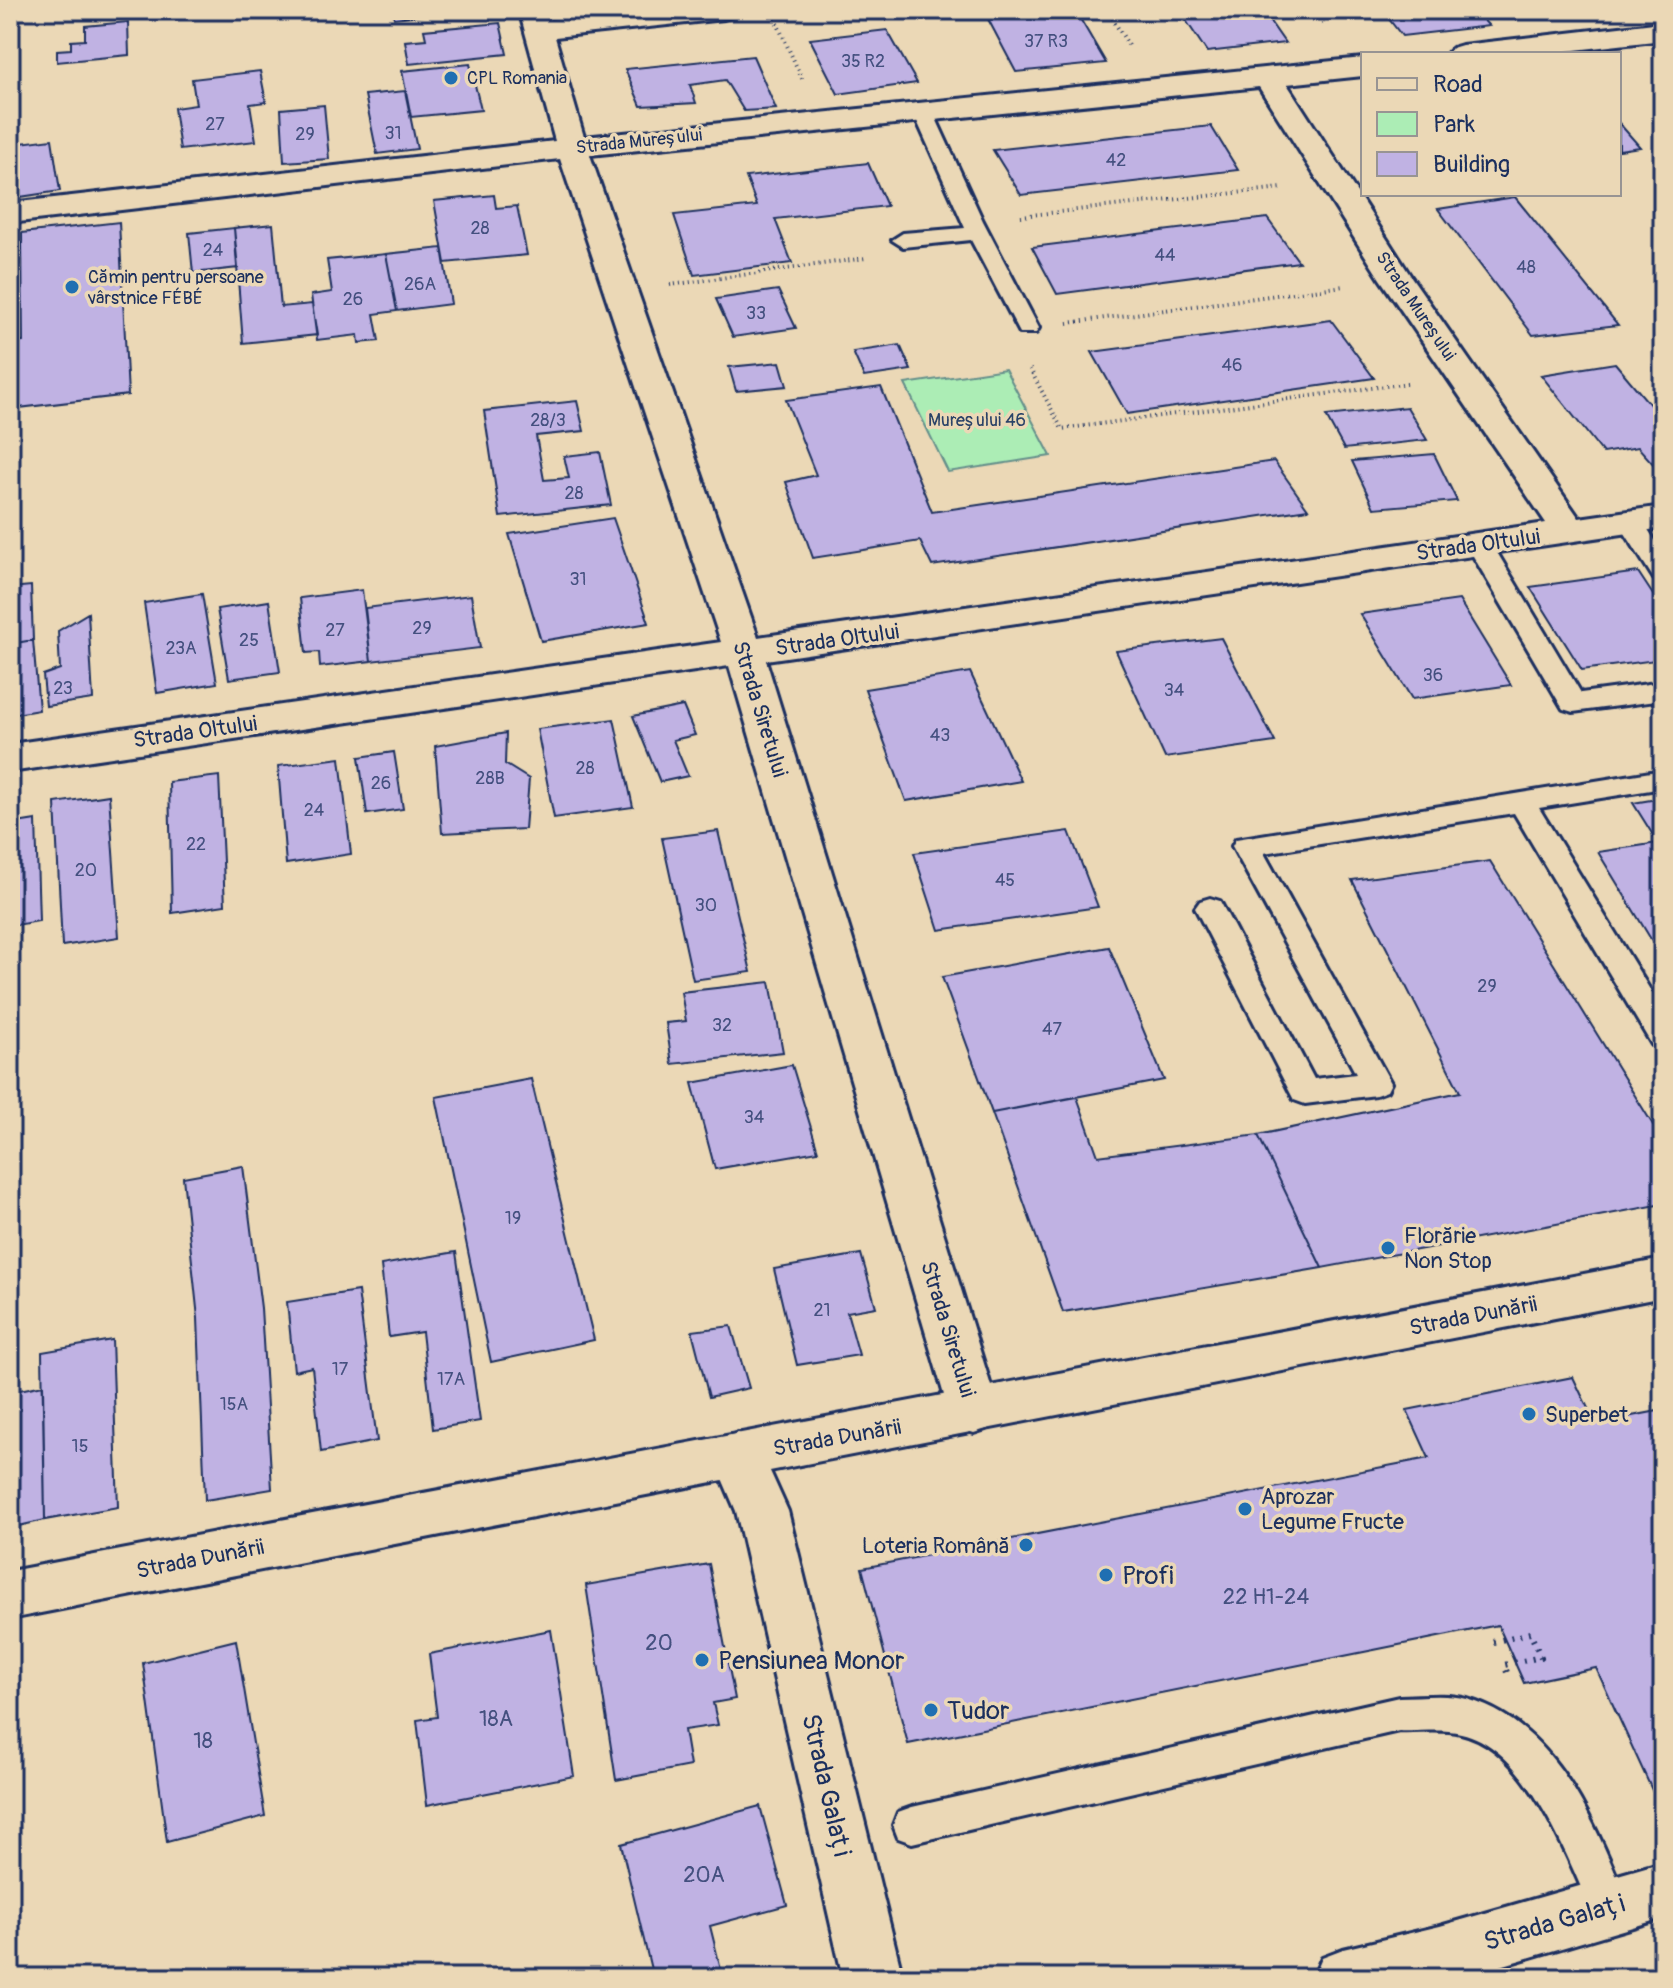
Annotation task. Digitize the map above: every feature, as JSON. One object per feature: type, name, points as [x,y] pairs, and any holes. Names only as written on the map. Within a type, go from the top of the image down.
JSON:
[{"type":"street","points":[[536,20],[724,10]]},
{"type":"street","name":"Strada Siretului","points":[[536,20],[572,148],[744,652],[974,1412]]},
{"type":"street","points":[[1479,52],[1663,31]]},
{"type":"street","name":"Strada Mureșului","points":[[10,213],[572,148],[1361,67]]},
{"type":"street","name":"Strada Mureșului","points":[[1268,77],[1396,279],[1570,531]]},
{"type":"street","name":"Strada Oltului","points":[[10,758],[1647,520]]},
{"type":"street","name":"Strada Dunării","points":[[10,1595],[1663,1278]]},
{"type":"street","name":"Strada Galați","points":[[738,1455],[762,1511],[873,1978]]},
{"type":"street","name":"Strada Galați","points":[[1381,1974],[1636,1898]]},
{"type":"lane","points":[[923,112],[975,227],[1028,328]]},
{"type":"lane","points":[[903,240],[975,227]]},
{"type":"lane","points":[[1647,520],[1663,573]]},
{"type":"lane","points":[[1479,544],[1573,703],[1663,691]]},
{"type":"lane","points":[[1210,908],[1305,1092],[1376,1083],[1246,846],[1663,779]]},
{"type":"lane","points":[[1521,801],[1663,1037]]},
{"type":"lane","points":[[912,1825],[1399,1714],[1467,1717],[1510,1738],[1545,1775],[1636,1898]]},
{"type":"path","points":[[771,10],[821,122]]},
{"type":"path","points":[[1663,117],[1654,121],[1663,138]]},
{"type":"path","points":[[975,227],[1283,188]]},
{"type":"path","points":[[621,291],[906,253],[903,240]]},
{"type":"path","points":[[1396,279],[1010,331],[1062,429],[1463,376]]},
{"type":"path","points":[[1493,1642],[1530,1633],[1541,1657],[1504,1665]]},
{"type":"green space","name":"Mureșului 46","points":[[1005,369],[1051,456],[948,472],[905,384]]},
{"type":"building","points":[[393,10],[453,10],[453,12],[394,18]]},
{"type":"building","points":[[1075,10],[1106,63],[1016,72],[988,19]]},
{"type":"building","points":[[1179,10],[1262,10],[1285,43],[1207,52]]},
{"type":"building","points":[[1382,10],[1474,10],[1489,26],[1402,36]]},
{"type":"building","points":[[128,22],[129,55],[57,62],[57,50],[71,49],[71,41],[85,40],[85,26]]},
{"type":"building","points":[[500,23],[507,54],[409,64],[405,41],[426,39],[424,30]]},
{"type":"building","points":[[887,30],[917,83],[838,94],[810,39]]},
{"type":"building","points":[[753,56],[776,109],[744,111],[725,80],[690,85],[696,103],[641,106],[625,69]]},
{"type":"building","points":[[470,64],[481,110],[411,117],[402,71]]},
{"type":"building","points":[[260,71],[266,102],[250,104],[256,141],[180,150],[174,108],[196,105],[192,79]]},
{"type":"building","points":[[405,91],[417,149],[377,154],[365,95]]},
{"type":"building","points":[[324,105],[329,159],[284,162],[281,109]]},
{"type":"building","points":[[1621,125],[1640,147],[1621,150]]},
{"type":"building","points":[[1211,126],[1238,170],[1021,195],[993,150]]},
{"type":"building","points":[[52,139],[60,191],[20,197],[12,144]]},
{"type":"building","points":[[868,163],[887,206],[775,219],[792,263],[694,275],[674,215],[757,206],[746,177]]},
{"type":"building","points":[[494,195],[496,208],[517,206],[527,255],[445,263],[434,201]]},
{"type":"building","points":[[1515,197],[1618,325],[1533,335],[1438,209]]},
{"type":"building","points":[[1267,218],[1299,262],[1057,294],[1032,247]]},
{"type":"building","name":"Cămin pentru persoane vârstnice FÉBÉ","points":[[119,222],[128,395],[10,409],[10,343],[23,342],[22,233]]},
{"type":"building","points":[[273,224],[281,307],[312,304],[317,335],[243,343],[234,228]]},
{"type":"building","points":[[234,228],[238,268],[193,273],[189,233]]},
{"type":"building","points":[[442,248],[451,304],[397,311],[386,254]]},
{"type":"building","points":[[386,254],[397,311],[374,314],[379,341],[359,343],[358,335],[317,340],[311,295],[332,292],[327,260]]},
{"type":"building","points":[[778,290],[796,328],[733,337],[716,299]]},
{"type":"building","points":[[1331,320],[1374,378],[1127,414],[1092,352]]},
{"type":"building","points":[[900,345],[911,370],[864,377],[853,352]]},
{"type":"building","points":[[780,362],[787,386],[736,391],[729,367]]},
{"type":"building","points":[[1615,363],[1663,420],[1663,475],[1638,447],[1603,453],[1541,375]]},
{"type":"building","points":[[881,387],[932,512],[1274,461],[1308,509],[932,566],[920,541],[813,558],[786,482],[816,475],[786,400]]},
{"type":"building","points":[[577,401],[584,431],[536,436],[544,480],[569,478],[564,456],[600,452],[611,505],[500,517],[484,411]]},
{"type":"building","points":[[1407,407],[1427,440],[1344,449],[1326,416]]},
{"type":"building","points":[[1434,454],[1457,501],[1374,508],[1352,461]]},
{"type":"building","points":[[613,518],[649,623],[541,641],[509,534]]},
{"type":"building","points":[[1638,572],[1663,610],[1663,659],[1582,670],[1530,587]]},
{"type":"building","points":[[31,586],[33,640],[10,644],[10,588]]},
{"type":"building","points":[[362,590],[371,661],[320,667],[319,652],[306,653],[300,598]]},
{"type":"building","points":[[202,594],[217,683],[157,693],[144,603]]},
{"type":"building","points":[[471,595],[480,648],[371,661],[365,608]]},
{"type":"building","points":[[1459,600],[1511,685],[1412,699],[1360,614]]},
{"type":"building","points":[[269,601],[280,672],[229,679],[217,609]]},
{"type":"building","points":[[88,613],[93,699],[46,706],[43,675],[60,669],[58,631]]},
{"type":"building","points":[[1221,638],[1275,742],[1165,758],[1116,651]]},
{"type":"building","points":[[33,640],[39,710],[10,715],[10,644]]},
{"type":"building","points":[[970,672],[1021,781],[906,801],[865,689]]},
{"type":"building","points":[[683,706],[695,735],[673,740],[688,776],[660,782],[633,716]]},
{"type":"building","points":[[614,719],[633,807],[554,818],[537,729]]},
{"type":"building","points":[[506,733],[505,764],[529,779],[525,829],[442,833],[435,746]]},
{"type":"building","points":[[394,752],[403,809],[367,814],[359,757]]},
{"type":"building","points":[[340,758],[351,854],[286,864],[278,766]]},
{"type":"building","points":[[219,776],[225,905],[172,913],[169,782]]},
{"type":"building","points":[[109,795],[119,937],[62,946],[55,803]]},
{"type":"building","points":[[1663,798],[1663,959],[1598,852],[1658,843],[1633,803]]},
{"type":"building","points":[[36,820],[39,921],[10,926],[10,824]]},
{"type":"building","points":[[718,831],[751,972],[693,980],[662,838]]},
{"type":"building","points":[[1069,831],[1098,907],[939,930],[914,853]]},
{"type":"building","points":[[1490,861],[1663,1141],[1663,1204],[1322,1268],[1258,1135],[1460,1092],[1352,880]]},
{"type":"building","points":[[1109,947],[1164,1080],[992,1113],[942,977]]},
{"type":"building","points":[[770,982],[783,1052],[672,1064],[666,1023],[686,1021],[681,992]]},
{"type":"building","points":[[792,1065],[818,1151],[715,1169],[692,1083]]},
{"type":"building","points":[[531,1079],[594,1340],[491,1362],[436,1097]]},
{"type":"building","points":[[1077,1097],[1098,1156],[1258,1135],[1322,1268],[1063,1312],[992,1113]]},
{"type":"building","points":[[243,1166],[261,1308],[272,1489],[205,1500],[198,1318],[183,1177]]},
{"type":"building","points":[[456,1252],[480,1421],[433,1429],[422,1332],[389,1337],[381,1265]]},
{"type":"building","points":[[861,1254],[876,1307],[847,1312],[859,1355],[797,1365],[774,1269]]},
{"type":"building","points":[[358,1291],[377,1441],[321,1452],[312,1367],[294,1371],[287,1302]]},
{"type":"building","points":[[731,1326],[749,1388],[709,1397],[692,1331]]},
{"type":"building","points":[[112,1340],[118,1507],[45,1520],[42,1352]]},
{"type":"building","points":[[1573,1377],[1595,1423],[1663,1410],[1663,1814],[1596,1668],[1524,1683],[1498,1625],[908,1744],[862,1568],[1429,1458],[1407,1410]]},
{"type":"building","points":[[43,1385],[45,1520],[10,1528],[10,1392]]},
{"type":"building","points":[[709,1564],[735,1699],[713,1703],[718,1725],[684,1730],[690,1766],[616,1780],[586,1585]]},
{"type":"building","points":[[551,1630],[574,1776],[427,1805],[417,1720],[437,1717],[429,1654]]},
{"type":"building","points":[[236,1640],[265,1816],[167,1842],[143,1663]]},
{"type":"building","points":[[760,1806],[787,1905],[710,1926],[723,1978],[653,1978],[621,1844]]},
{"type":"place","name":"CPL Romania","points":[[451,78]]},
{"type":"place","name":"Cămin pentru persoane vârstnice FÉBÉ","points":[[72,287]]},
{"type":"place","name":"Florărie Non Stop","points":[[1388,1248]]},
{"type":"place","name":"Superbet","points":[[1529,1414]]},
{"type":"place","name":"Aprozar Legume Fructe","points":[[1245,1509]]},
{"type":"place","name":"Loteria Română","points":[[1026,1545]]},
{"type":"place","name":"Profi","points":[[1106,1575]]},
{"type":"place","name":"Pensiunea Monor","points":[[702,1660]]},
{"type":"place","name":"Tudor","points":[[931,1710]]}]
